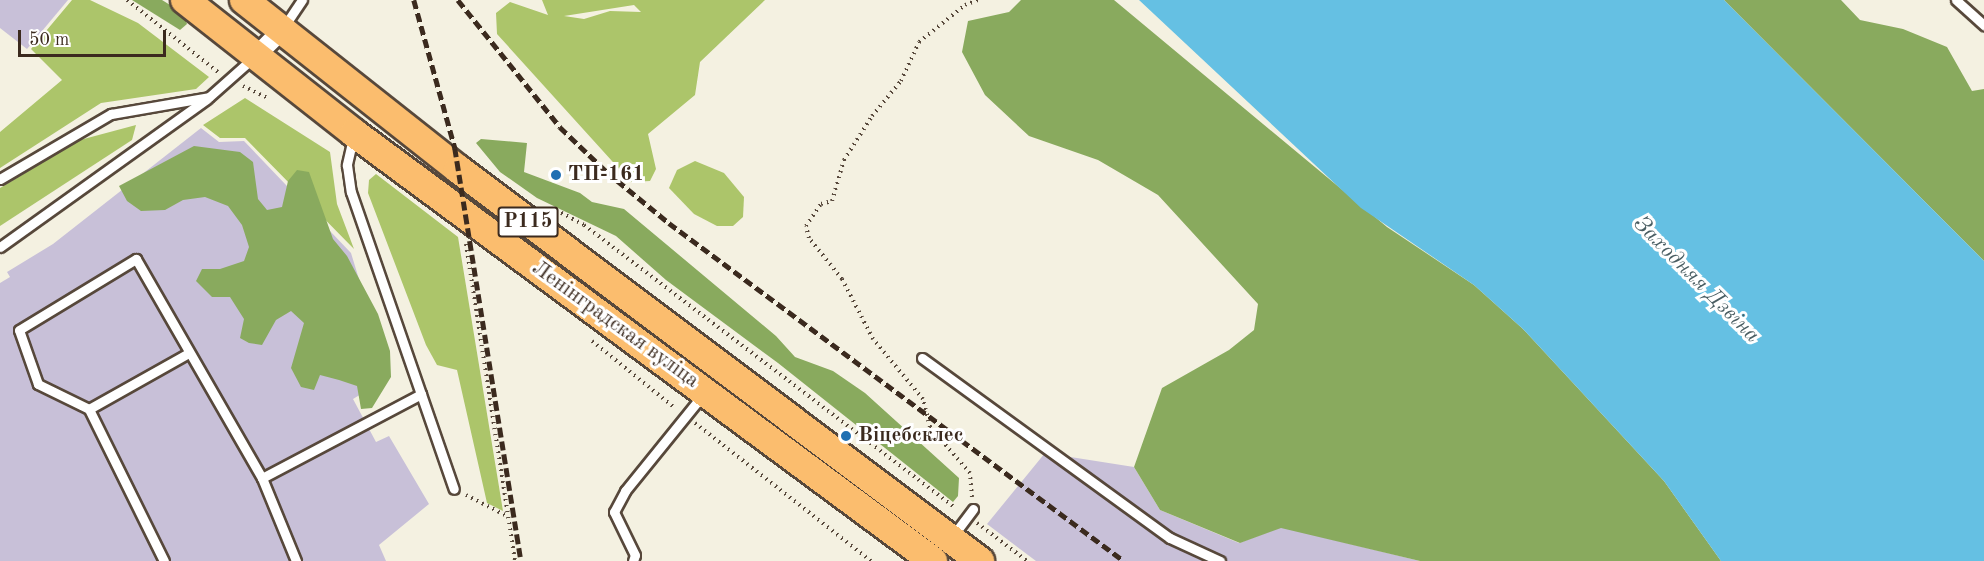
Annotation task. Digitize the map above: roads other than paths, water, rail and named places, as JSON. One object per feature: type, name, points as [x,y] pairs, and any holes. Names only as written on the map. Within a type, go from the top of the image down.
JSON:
[{"type":"main road","name":"Ленінградская вуліца","points":[[185,0],[354,133],[933,561]]},
{"type":"main road","name":"Ленінградская вуліца","points":[[244,0],[458,169],[980,561]]},
{"type":"street","points":[[257,55],[283,29]]},
{"type":"lane","points":[[283,29],[302,0]]},
{"type":"lane","points":[[1956,0],[1984,26]]},
{"type":"lane","points":[[0,248],[209,97],[257,55]]},
{"type":"lane","points":[[0,179],[111,114],[209,97]]},
{"type":"lane","points":[[354,133],[347,165],[351,192],[454,489]]},
{"type":"lane","points":[[164,561],[89,409],[38,384],[19,330],[136,259],[187,354],[262,478],[296,561]]},
{"type":"lane","points":[[89,409],[187,354]]},
{"type":"lane","points":[[922,358],[1170,538],[1220,561]]},
{"type":"lane","points":[[633,561],[635,555],[614,512],[625,491],[705,392]]},
{"type":"lane","points":[[262,478],[421,394]]},
{"type":"lane","points":[[951,539],[973,509]]},
{"type":"water","name":"Заходняя Дзвіна","points":[[1139,0],[1724,0],[1984,261],[1984,561],[1721,561],[1664,481],[1523,329],[1474,285],[1361,208]]},
{"type":"railway","points":[[414,0],[455,148],[521,561]]},
{"type":"railway","points":[[458,0],[560,127],[607,172],[669,223],[1124,561]]},
{"type":"place","name":"ТП-161","points":[[556,175]]},
{"type":"place","name":"Віцебсклес","points":[[846,436]]}]
